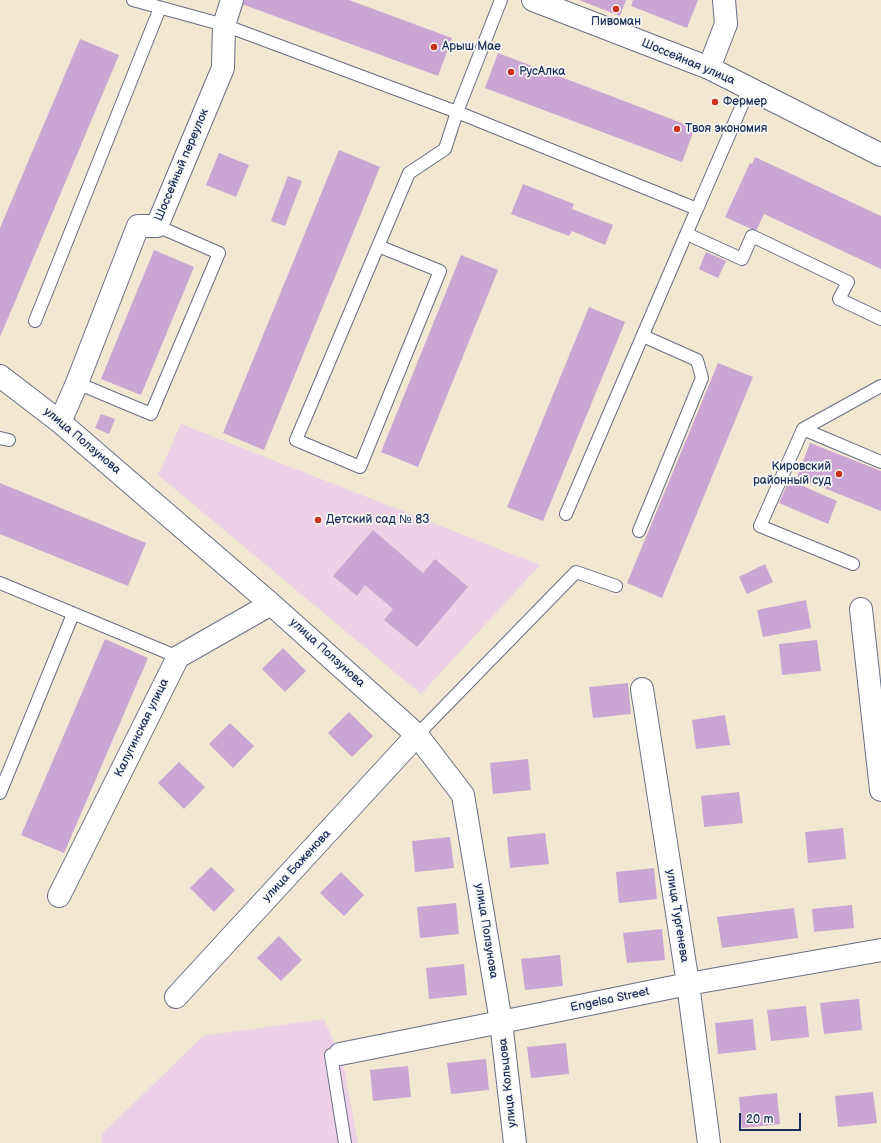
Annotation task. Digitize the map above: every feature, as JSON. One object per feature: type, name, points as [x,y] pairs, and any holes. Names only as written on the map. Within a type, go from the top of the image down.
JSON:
[{"type":"street","name":"Шоссейный переулок","points":[[60,422],[77,383],[138,226],[157,226],[223,68],[224,26],[232,0]]},
{"type":"street","name":"Шоссейная улица","points":[[533,0],[560,5],[709,68],[881,156]]},
{"type":"street","points":[[709,68],[726,24],[724,0]]},
{"type":"street","name":"улица Ползунова","points":[[0,376],[60,422],[271,604],[417,735],[463,795],[501,1022]]},
{"type":"street","points":[[178,657],[271,604]]},
{"type":"street","points":[[861,609],[881,790]]},
{"type":"street","name":"Калугинская улица","points":[[59,896],[178,657]]},
{"type":"street","name":"улица Тургенева","points":[[642,689],[688,984],[709,1143]]},
{"type":"street","name":"улица Баженова","points":[[176,997],[417,735]]},
{"type":"street","name":"Engelsa Street","points":[[340,1054],[688,984],[881,950]]},
{"type":"street","name":"улица Кольцова","points":[[501,1022],[515,1143]]},
{"type":"lane","points":[[133,0],[224,26],[457,112],[697,209]]},
{"type":"lane","points":[[378,246],[440,271],[360,467],[296,440],[378,246],[409,173],[445,149],[457,112],[500,0]]},
{"type":"lane","points":[[35,322],[160,8]]},
{"type":"lane","points":[[566,514],[749,89]]},
{"type":"lane","points":[[77,383],[151,414],[219,253],[157,226]]},
{"type":"lane","points":[[687,234],[742,258],[752,236],[848,282],[839,299],[881,319]]},
{"type":"lane","points":[[639,531],[702,378],[697,360],[643,336]]},
{"type":"lane","points":[[853,564],[760,526],[803,429],[881,386]]},
{"type":"lane","points":[[803,429],[881,462]]},
{"type":"lane","points":[[417,735],[576,572],[616,586]]},
{"type":"lane","points":[[0,583],[178,657]]},
{"type":"lane","points":[[0,793],[73,614]]},
{"type":"lane","points":[[340,1054],[331,1055],[345,1143]]},
{"type":"shaded area","name":"Детский сад № 83","points":[[181,424],[540,565],[421,694],[158,475]]},
{"type":"shaded area","points":[[324,1019],[343,1063],[358,1143],[102,1143],[101,1135],[203,1036]]},
{"type":"building","points":[[240,0],[349,0],[452,38],[438,76],[239,3]]},
{"type":"building","points":[[579,0],[626,0],[620,16]]},
{"type":"building","points":[[633,0],[698,0],[687,28],[631,6]]},
{"type":"building","points":[[80,39],[119,55],[0,337],[0,228]]},
{"type":"building","points":[[498,53],[695,128],[682,162],[485,88]]},
{"type":"building","points":[[339,150],[380,167],[264,450],[223,433]]},
{"type":"building","points":[[219,153],[249,165],[236,197],[206,185]]},
{"type":"building","points":[[755,157],[881,216],[881,269],[764,214],[756,231],[725,217],[750,163],[752,164]]},
{"type":"building","points":[[288,176],[302,181],[285,226],[271,221]]},
{"type":"building","points":[[523,184],[574,204],[572,209],[613,225],[605,245],[572,231],[569,236],[511,214]]},
{"type":"building","points":[[154,250],[194,267],[141,395],[101,379]]},
{"type":"building","points":[[706,252],[726,261],[718,278],[699,269]]},
{"type":"building","points":[[461,255],[498,270],[418,467],[381,452]]},
{"type":"building","points":[[589,307],[625,322],[543,521],[507,507]]},
{"type":"building","points":[[718,363],[753,377],[662,598],[627,583]]},
{"type":"building","points":[[101,414],[115,419],[109,434],[95,428]]},
{"type":"building","name":"Кировский районный суд","points":[[810,443],[881,471],[881,511],[797,477]]},
{"type":"building","points":[[789,480],[837,501],[828,524],[779,503]]},
{"type":"building","points":[[0,483],[146,543],[128,586],[0,534]]},
{"type":"building","points":[[373,530],[423,573],[435,559],[468,587],[417,647],[384,620],[393,609],[365,585],[357,596],[333,576]]},
{"type":"building","points":[[765,564],[773,582],[747,594],[739,577]]},
{"type":"building","points":[[806,600],[811,628],[763,637],[757,610]]},
{"type":"building","points":[[105,639],[148,658],[64,853],[21,835]]},
{"type":"building","points":[[817,640],[821,671],[782,675],[779,644]]},
{"type":"building","points":[[283,648],[306,671],[285,692],[262,669]]},
{"type":"building","points":[[628,683],[631,714],[593,718],[589,687]]},
{"type":"building","points":[[349,712],[373,736],[352,757],[328,733]]},
{"type":"building","points":[[725,715],[730,745],[696,749],[692,720]]},
{"type":"building","points":[[230,723],[254,746],[233,768],[209,744]]},
{"type":"building","points":[[528,759],[531,790],[493,794],[490,763]]},
{"type":"building","points":[[179,762],[205,787],[184,809],[158,783]]},
{"type":"building","points":[[739,792],[743,823],[704,827],[701,796]]},
{"type":"building","points":[[843,828],[846,859],[808,863],[805,832]]},
{"type":"building","points":[[545,833],[549,864],[510,868],[507,837]]},
{"type":"building","points":[[450,837],[454,868],[415,872],[412,841]]},
{"type":"building","points":[[211,867],[235,890],[214,912],[190,888]]},
{"type":"building","points":[[654,868],[657,899],[619,903],[616,872]]},
{"type":"building","points":[[341,872],[364,895],[344,916],[320,893]]},
{"type":"building","points":[[456,903],[459,934],[420,938],[417,907]]},
{"type":"building","points":[[852,905],[854,928],[814,932],[812,909]]},
{"type":"building","points":[[794,908],[798,938],[722,948],[717,917]]},
{"type":"building","points":[[662,929],[665,960],[627,963],[623,933]]},
{"type":"building","points":[[279,936],[302,960],[281,981],[257,958]]},
{"type":"building","points":[[560,955],[563,986],[525,990],[521,959]]},
{"type":"building","points":[[464,964],[467,995],[429,999],[426,968]]},
{"type":"building","points":[[859,999],[862,1030],[824,1034],[820,1003]]},
{"type":"building","points":[[806,1006],[809,1037],[771,1041],[767,1010]]},
{"type":"building","points":[[753,1019],[756,1050],[718,1054],[715,1023]]},
{"type":"building","points":[[566,1043],[569,1074],[531,1078],[527,1047]]},
{"type":"building","points":[[486,1059],[489,1090],[451,1094],[447,1063]]},
{"type":"building","points":[[408,1066],[411,1097],[373,1101],[370,1070]]},
{"type":"building","points":[[873,1092],[877,1123],[838,1127],[835,1096]]},
{"type":"building","points":[[777,1093],[780,1124],[742,1128],[739,1097]]},
{"type":"place","name":"Пивоман","points":[[616,9]]},
{"type":"place","name":"Арыш Мае","points":[[434,47]]},
{"type":"place","name":"РусАлка","points":[[511,72]]},
{"type":"place","name":"Фермер","points":[[715,102]]},
{"type":"place","name":"Твоя экономия","points":[[677,129]]},
{"type":"place","name":"Кировский районный суд","points":[[839,474]]},
{"type":"place","name":"Детский сад № 83","points":[[318,520]]}]
